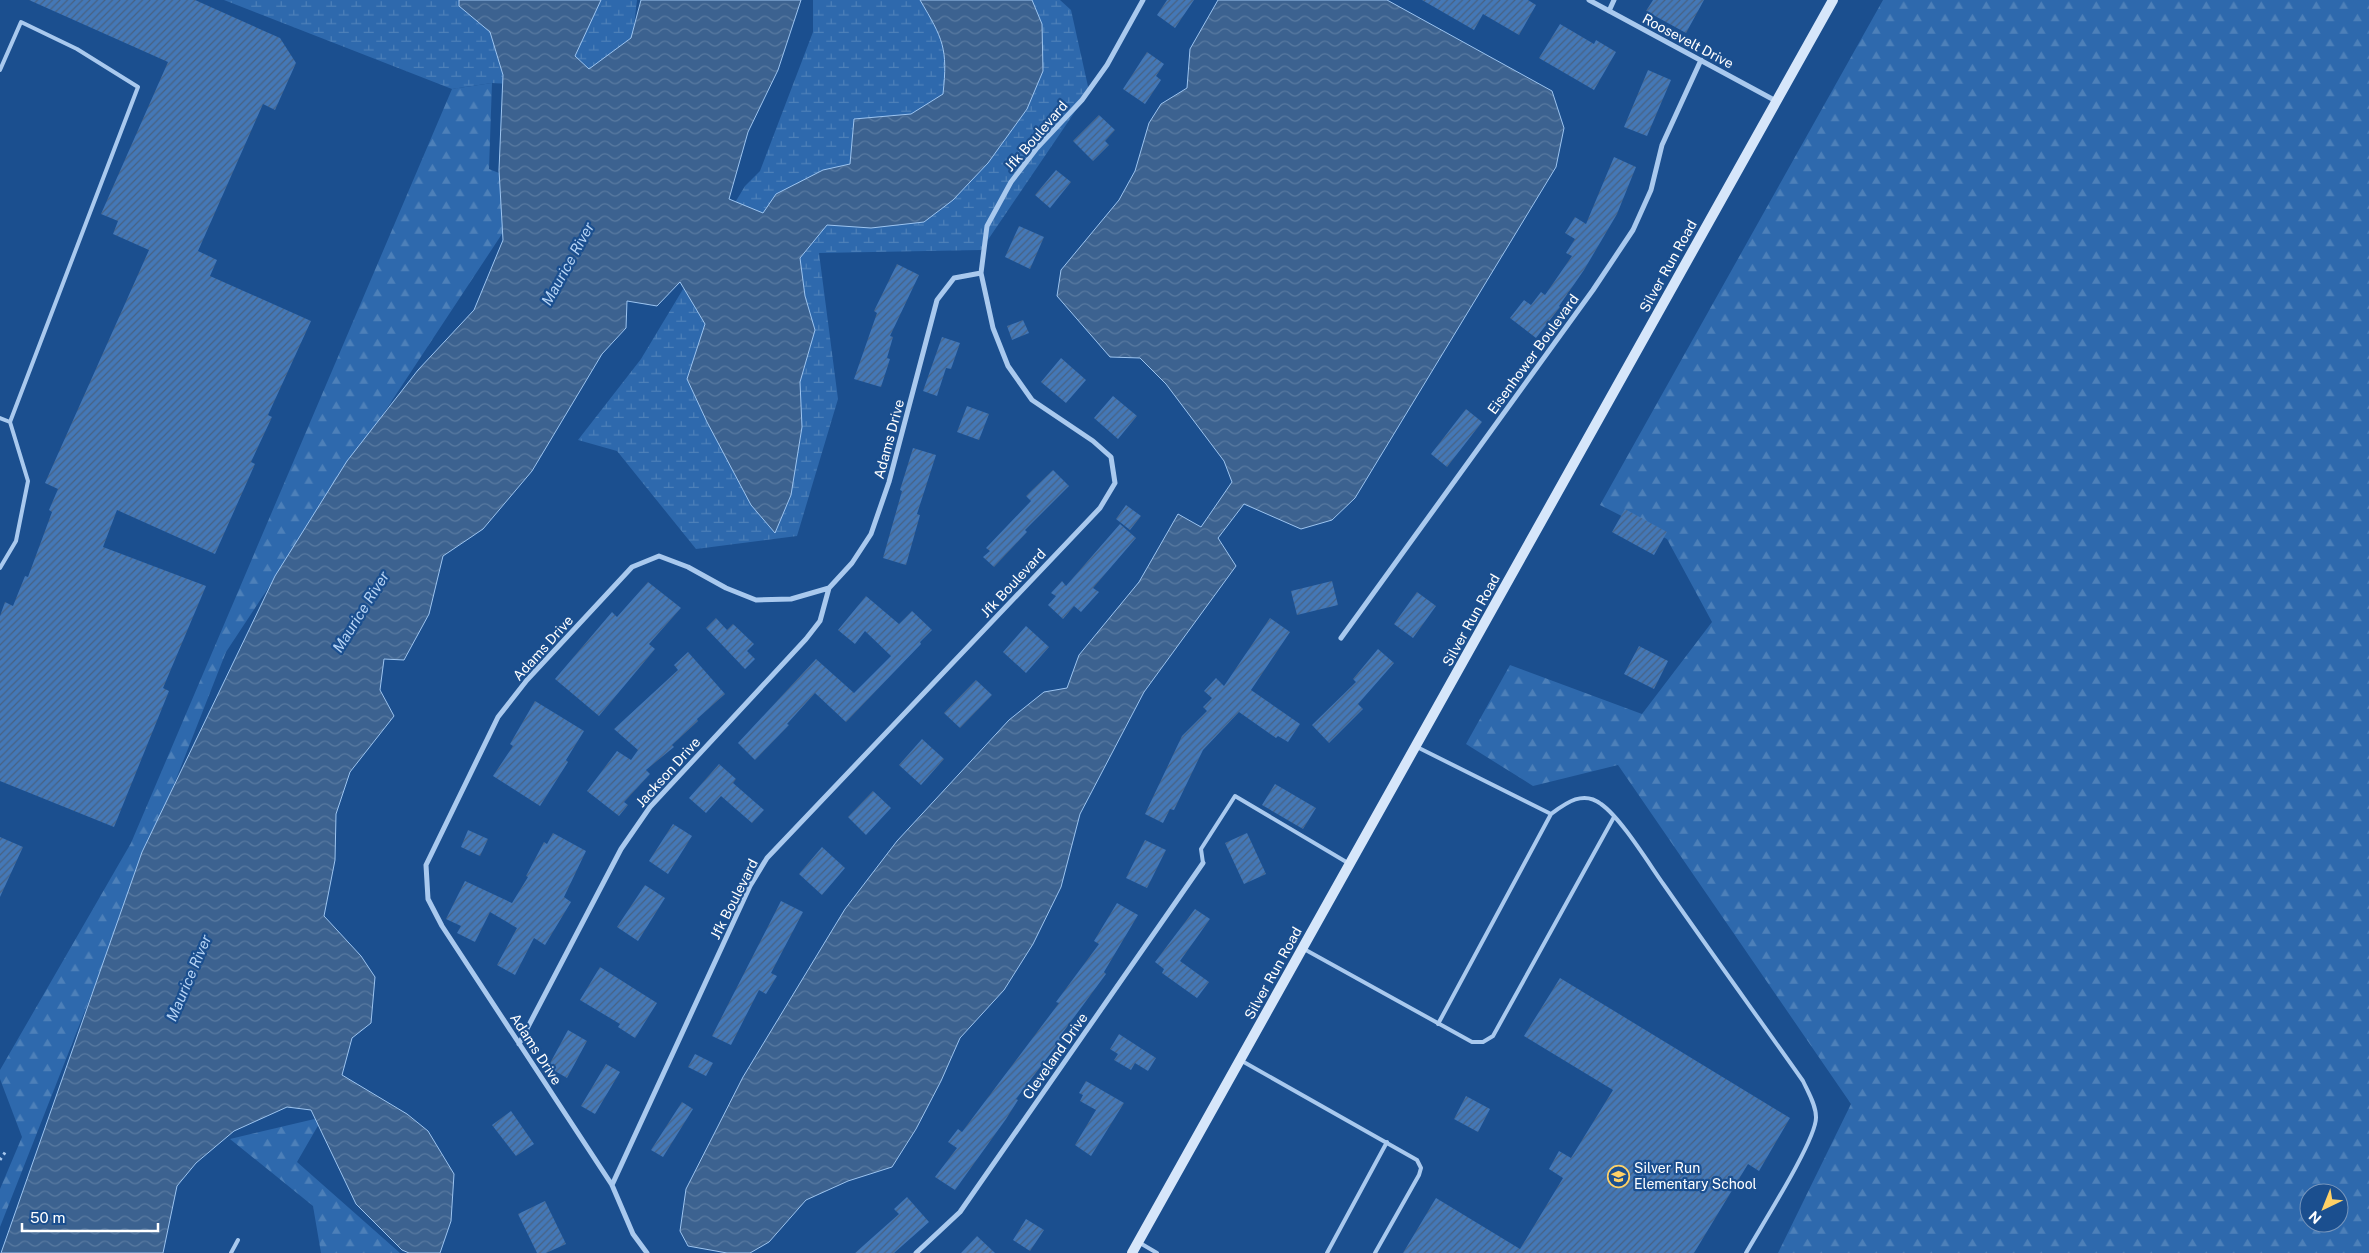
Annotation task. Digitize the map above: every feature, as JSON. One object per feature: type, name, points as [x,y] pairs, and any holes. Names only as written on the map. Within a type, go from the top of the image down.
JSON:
[{"type":"main road","name":"Silver Run Road","points":[[1132,1253],[1833,0]]},
{"type":"street","name":"Jfk Boulevard","points":[[612,1185],[750,886],[767,858],[1100,508],[1115,483],[1111,457],[1093,441],[1032,400],[1008,366],[994,328],[982,273],[987,226],[1011,182],[1037,148],[1082,100],[1106,65],[1143,0]]},
{"type":"street","name":"Roosevelt Drive","points":[[1589,0],[1776,102]]},
{"type":"street","points":[[1609,10],[1614,0]]},
{"type":"street","name":"Eisenhower Boulevard","points":[[1341,638],[1593,290],[1633,230],[1651,190],[1662,145],[1701,60]]},
{"type":"street","name":"Adams Drive","points":[[647,1253],[633,1234],[612,1185],[442,926],[428,899],[426,865],[498,717],[527,680],[632,567],[659,556],[688,567],[726,588],[756,600],[791,599],[829,588],[852,563],[871,534],[889,482],[937,300],[954,278],[982,273]]},
{"type":"street","name":"Jackson Drive","points":[[519,1044],[621,849],[650,806],[806,639],[820,621],[829,588]]},
{"type":"street","name":"Cleveland Drive","points":[[916,1253],[960,1212],[1203,862]]},
{"type":"lane","points":[[0,70],[21,22],[78,48],[138,86],[10,422],[28,481],[16,541],[0,568]]},
{"type":"lane","points":[[0,418],[10,422]]},
{"type":"lane","points":[[1416,746],[1551,814]]},
{"type":"lane","points":[[1203,862],[1202,849],[1235,796],[1350,864]]},
{"type":"lane","points":[[1438,1024],[1551,814],[1565,803],[1578,798],[1589,798],[1601,804],[1614,817],[1803,1081],[1812,1102],[1816,1117],[1808,1144],[1746,1253]]},
{"type":"lane","points":[[1302,948],[1472,1042],[1483,1042],[1493,1036],[1614,817]]},
{"type":"lane","points":[[1240,1060],[1417,1160],[1421,1168],[1419,1175],[1376,1253]]},
{"type":"lane","points":[[1327,1253],[1387,1142]]},
{"type":"lane","points":[[231,1253],[238,1240]]},
{"type":"lane","points":[[1138,1242],[1157,1253]]},
{"type":"path","points":[[0,1160],[6,1151]]},
{"type":"green space","points":[[224,0],[637,0],[630,60],[594,88],[492,83],[452,89]]},
{"type":"green space","points":[[813,0],[1060,0],[1071,10],[1089,91],[981,250],[819,253],[838,399],[797,536],[696,549],[617,451],[578,440],[641,359],[745,186],[760,171],[813,32]]},
{"type":"green space","points":[[1883,0],[2369,0],[2369,1253],[1778,1253],[1851,1104],[1618,765],[1533,786],[1466,744],[1510,665],[1642,714],[1712,622],[1667,539],[1600,505]]},
{"type":"green space","points":[[492,83],[489,169],[533,187],[226,652],[0,1227],[0,1189],[22,1137],[0,1079],[0,1070],[131,843],[452,89]]},
{"type":"green space","points":[[323,1117],[297,1162],[400,1253],[321,1253],[313,1206],[230,1139]]},
{"type":"water","name":"Maurice River","points":[[459,0],[601,0],[575,56],[589,69],[631,38],[641,0],[801,0],[778,70],[748,132],[729,199],[763,213],[776,194],[823,170],[850,164],[854,119],[911,114],[943,94],[945,65],[942,44],[920,0],[1032,0],[1042,24],[1043,71],[1027,109],[988,163],[953,200],[924,222],[871,228],[827,225],[800,258],[805,296],[815,330],[800,382],[802,427],[791,495],[775,533],[751,505],[707,422],[687,379],[705,324],[680,282],[657,306],[627,301],[626,328],[602,354],[532,471],[483,529],[443,556],[429,614],[404,660],[384,659],[380,690],[394,716],[350,772],[336,814],[335,860],[324,916],[361,956],[375,977],[371,1023],[352,1038],[342,1075],[407,1114],[428,1131],[454,1174],[451,1221],[440,1253],[409,1253],[402,1250],[356,1204],[311,1110],[287,1107],[234,1131],[196,1163],[177,1186],[163,1253],[1,1253],[142,852],[275,576],[347,461],[418,370],[474,310],[503,240],[499,170],[503,75],[490,32],[459,6]]},
{"type":"water","points":[[1218,0],[1387,0],[1552,91],[1564,128],[1556,167],[1355,498],[1332,520],[1301,529],[1244,504],[1218,538],[1236,566],[1144,692],[1080,814],[1061,887],[1033,944],[1004,990],[960,1038],[941,1081],[916,1129],[892,1167],[848,1181],[806,1200],[769,1242],[750,1253],[727,1253],[688,1246],[680,1231],[686,1189],[743,1077],[845,909],[897,841],[1009,720],[1044,692],[1067,688],[1079,655],[1139,582],[1178,514],[1201,527],[1232,482],[1224,461],[1166,384],[1140,358],[1110,357],[1057,296],[1061,270],[1119,200],[1135,171],[1149,123],[1161,104],[1187,88],[1190,49]]},
{"type":"building","points":[[29,0],[195,0],[280,38],[296,63],[275,110],[263,104],[198,251],[217,260],[210,276],[311,321],[268,415],[272,417],[251,462],[255,464],[215,554],[117,510],[103,547],[206,586],[163,688],[169,691],[114,827],[0,781],[0,616],[5,602],[13,606],[25,576],[28,577],[52,512],[49,510],[58,489],[45,483],[149,250],[113,234],[118,221],[101,214],[168,62]]},
{"type":"building","points":[[1167,0],[1194,0],[1175,28],[1157,15]]},
{"type":"building","points":[[1422,0],[1528,0],[1536,5],[1519,35],[1483,14],[1474,30]]},
{"type":"building","points":[[1653,0],[1704,0],[1686,33],[1646,11]]},
{"type":"building","points":[[1560,24],[1594,44],[1596,40],[1616,52],[1594,90],[1539,58]]},
{"type":"building","points":[[1147,52],[1164,64],[1156,76],[1161,80],[1145,104],[1123,89]]},
{"type":"building","points":[[1648,70],[1671,80],[1647,136],[1624,127]]},
{"type":"building","points":[[1099,115],[1115,130],[1105,141],[1109,145],[1093,161],[1073,141]]},
{"type":"building","points":[[1614,157],[1636,167],[1617,214],[1560,307],[1536,338],[1510,318],[1524,300],[1531,305],[1541,292],[1545,295],[1572,256],[1566,253],[1575,239],[1565,233],[1575,217],[1586,224]]},
{"type":"building","points":[[1056,170],[1071,182],[1050,208],[1035,195]]},
{"type":"building","points":[[1019,226],[1044,237],[1030,269],[1005,257]]},
{"type":"building","points":[[897,264],[919,275],[890,336],[893,337],[887,358],[890,359],[881,387],[854,379],[877,313],[874,311]]},
{"type":"building","points":[[1023,320],[1029,333],[1012,340],[1007,326]]},
{"type":"building","points":[[942,337],[960,343],[951,369],[946,368],[937,396],[923,391]]},
{"type":"building","points":[[1061,358],[1086,380],[1066,403],[1041,382]]},
{"type":"building","points":[[1113,396],[1137,416],[1118,439],[1094,418]]},
{"type":"building","points":[[967,406],[989,414],[979,440],[957,432]]},
{"type":"building","points":[[1466,409],[1482,422],[1447,467],[1431,454]]},
{"type":"building","points":[[913,448],[936,455],[917,514],[920,515],[906,565],[883,558]]},
{"type":"building","points":[[1053,470],[1069,486],[1025,530],[1027,532],[994,567],[983,557],[990,551],[986,548],[1031,501],[1026,496]]},
{"type":"building","points":[[1126,505],[1141,516],[1130,530],[1116,519]]},
{"type":"building","points":[[1625,509],[1667,532],[1654,555],[1612,532]]},
{"type":"building","points":[[1120,524],[1136,538],[1093,588],[1099,592],[1081,612],[1074,606],[1063,619],[1048,605],[1056,596],[1051,593],[1062,581],[1066,586]]},
{"type":"building","points":[[1332,581],[1338,605],[1297,615],[1291,591]]},
{"type":"building","points":[[648,582],[681,608],[649,644],[655,649],[599,716],[555,679],[612,612],[617,617]]},
{"type":"building","points":[[1417,592],[1436,606],[1413,638],[1394,624]]},
{"type":"building","points":[[866,596],[899,624],[912,611],[932,630],[920,642],[921,644],[846,722],[815,693],[787,724],[789,725],[755,760],[738,743],[816,659],[854,693],[891,656],[865,631],[855,644],[838,630]]},
{"type":"building","points":[[716,618],[727,630],[733,624],[754,644],[747,651],[755,659],[745,669],[706,628]]},
{"type":"building","points":[[1270,618],[1290,632],[1251,690],[1300,724],[1288,742],[1278,736],[1276,738],[1239,712],[1203,750],[1174,810],[1170,809],[1163,823],[1145,814],[1182,736],[1207,711],[1203,707],[1212,698],[1204,691],[1216,678],[1224,686]]},
{"type":"building","points":[[1026,626],[1049,647],[1026,673],[1003,652]]},
{"type":"building","points":[[1639,646],[1668,661],[1654,689],[1624,674]]},
{"type":"building","points":[[1378,649],[1394,663],[1358,704],[1363,709],[1329,743],[1312,725],[1356,682],[1353,679]]},
{"type":"building","points":[[688,652],[725,694],[697,719],[698,721],[672,745],[674,747],[646,770],[650,774],[624,802],[628,805],[619,816],[587,791],[617,751],[631,760],[638,750],[614,729],[678,670],[674,665]]},
{"type":"building","points":[[976,680],[992,695],[960,728],[944,713]]},
{"type":"building","points":[[535,701],[584,731],[566,760],[568,762],[540,806],[493,776],[513,746],[510,744]]},
{"type":"building","points":[[922,739],[944,759],[921,785],[899,765]]},
{"type":"building","points":[[719,764],[736,779],[733,783],[764,810],[752,823],[721,796],[706,813],[689,798]]},
{"type":"building","points":[[1275,784],[1316,808],[1303,829],[1262,805]]},
{"type":"building","points":[[873,791],[891,808],[866,835],[848,817]]},
{"type":"building","points":[[673,824],[692,836],[668,874],[649,861]]},
{"type":"building","points":[[468,830],[488,839],[480,856],[461,847]]},
{"type":"building","points":[[553,833],[586,851],[564,897],[571,902],[545,945],[534,938],[515,975],[497,965],[517,928],[490,912],[475,942],[457,933],[461,926],[446,919],[465,881],[512,903],[528,877],[526,876],[544,842],[547,844]]},
{"type":"building","points":[[1247,833],[1266,874],[1244,884],[1225,843]]},
{"type":"building","points":[[0,837],[23,847],[0,897]]},
{"type":"building","points":[[1145,840],[1166,850],[1147,888],[1126,878]]},
{"type":"building","points":[[822,847],[845,868],[822,895],[799,874]]},
{"type":"building","points":[[645,885],[665,898],[638,941],[617,927]]},
{"type":"building","points":[[781,901],[803,912],[771,973],[777,976],[766,994],[759,990],[731,1045],[712,1036]]},
{"type":"building","points":[[1117,903],[1138,915],[1104,972],[1106,974],[1061,1035],[1063,1037],[1016,1099],[1018,1100],[1006,1119],[955,1190],[935,1177],[957,1148],[948,1142],[958,1129],[962,1132],[1059,1003],[1056,1002],[1099,944],[1094,941]]},
{"type":"building","points":[[1195,909],[1210,919],[1180,961],[1209,982],[1197,998],[1162,973],[1164,969],[1155,962]]},
{"type":"building","points":[[600,967],[657,1003],[635,1038],[618,1027],[620,1024],[580,1000]]},
{"type":"building","points":[[1560,978],[1790,1118],[1759,1171],[1748,1164],[1694,1253],[1403,1253],[1436,1198],[1520,1249],[1563,1178],[1549,1169],[1559,1151],[1571,1158],[1613,1090],[1524,1036]]},
{"type":"building","points":[[568,1030],[587,1041],[567,1078],[548,1067]]},
{"type":"building","points":[[1119,1034],[1156,1058],[1148,1071],[1135,1063],[1131,1070],[1114,1060],[1118,1054],[1110,1049]]},
{"type":"building","points":[[695,1054],[713,1063],[706,1076],[688,1067]]},
{"type":"building","points":[[606,1064],[620,1072],[595,1114],[581,1106]]},
{"type":"building","points":[[1086,1081],[1124,1103],[1091,1156],[1075,1145],[1096,1110],[1080,1101],[1083,1095],[1079,1093]]},
{"type":"building","points":[[1466,1096],[1490,1109],[1478,1132],[1454,1119]]},
{"type":"building","points":[[682,1102],[693,1109],[663,1157],[651,1150]]},
{"type":"building","points":[[511,1111],[534,1144],[516,1156],[492,1125]]},
{"type":"building","points":[[907,1197],[929,1222],[894,1253],[855,1253],[899,1214],[894,1209]]},
{"type":"building","points":[[545,1201],[566,1244],[546,1253],[537,1253],[518,1214]]},
{"type":"building","points":[[1026,1219],[1044,1230],[1030,1251],[1013,1240]]},
{"type":"building","points":[[977,1236],[995,1253],[961,1253]]},
{"type":"place","name":"Silver Run Elementary School","points":[[1618,1176]]}]
